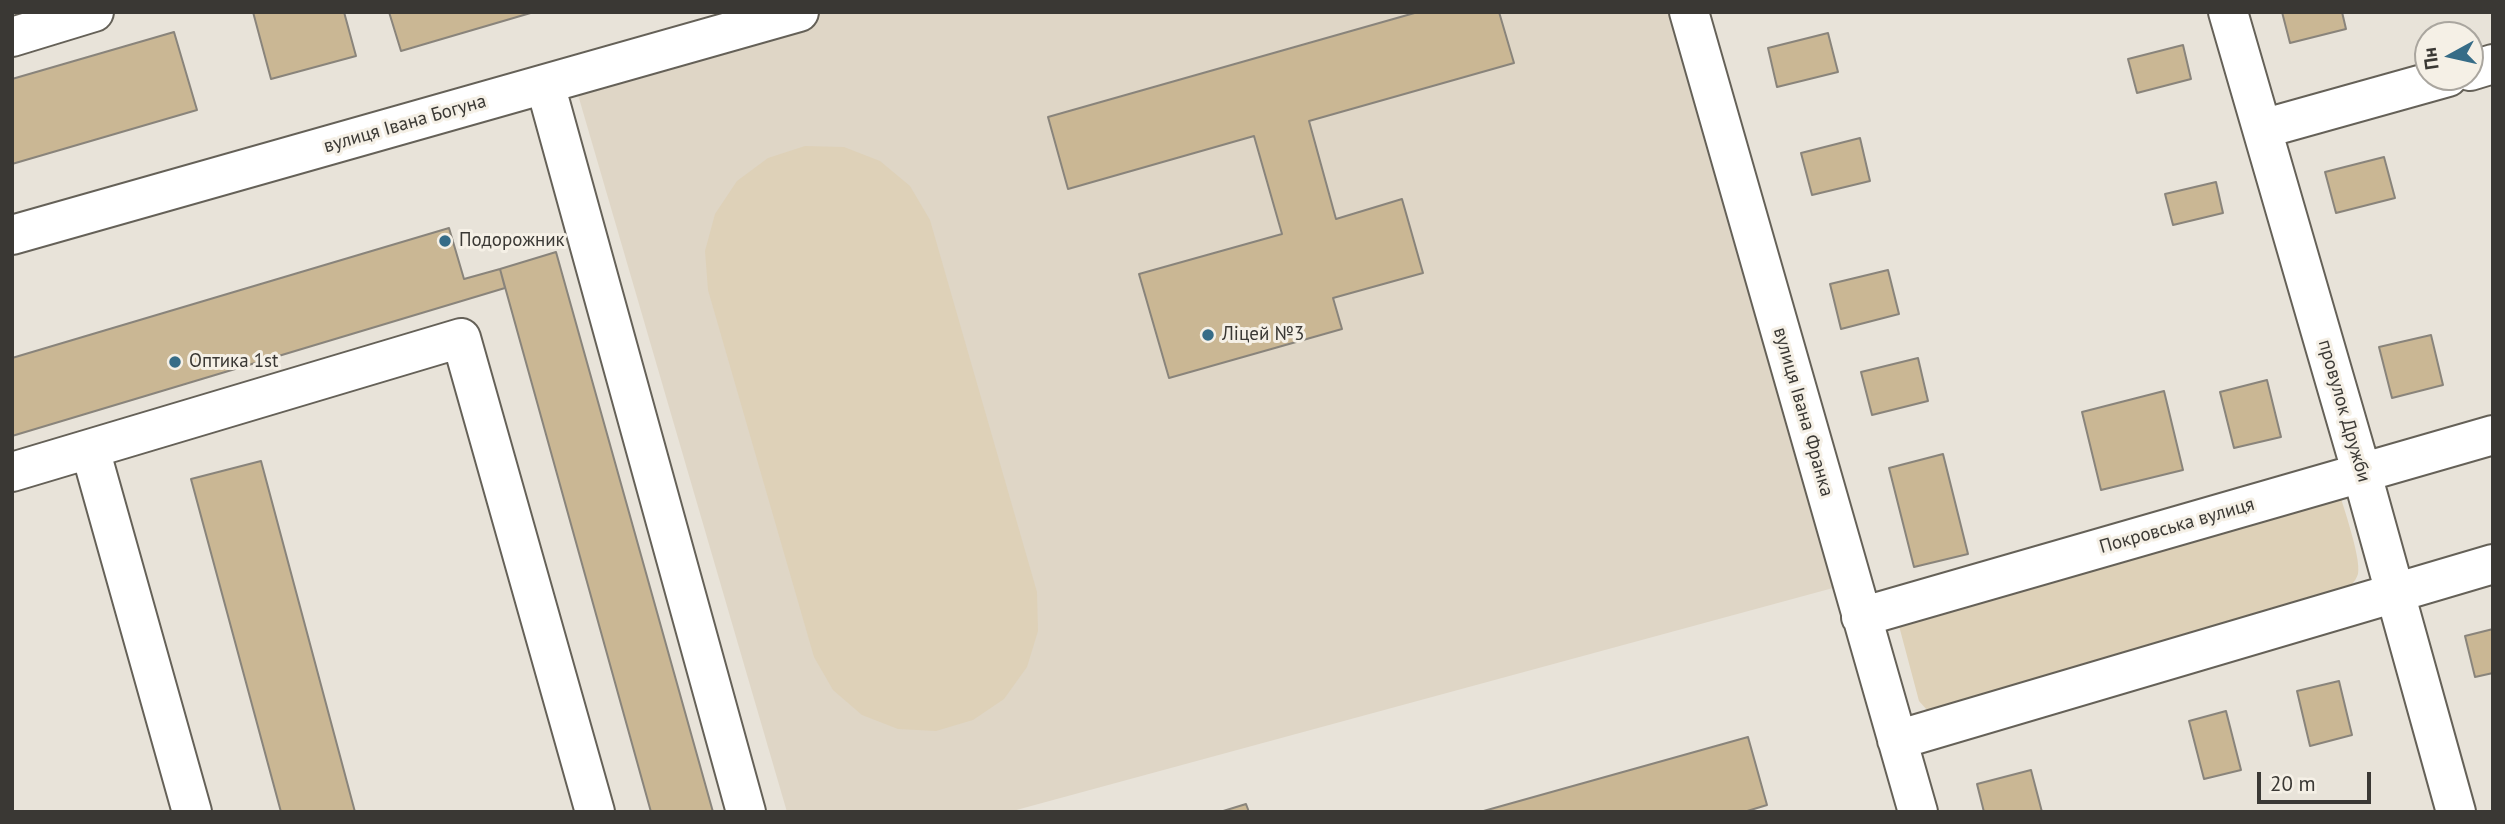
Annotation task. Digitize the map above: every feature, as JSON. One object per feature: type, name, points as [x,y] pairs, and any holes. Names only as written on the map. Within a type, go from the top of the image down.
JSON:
[{"type":"street","points":[[12,37],[94,12]]},
{"type":"street","name":"вулиця Івана Богуна","points":[[12,235],[799,12]]},
{"type":"street","name":"вулиця Івана Франка","points":[[1689,12],[1918,812]]},
{"type":"street","name":"провулок Дружби","points":[[2228,12],[2362,474],[2456,812]]},
{"type":"street","points":[[545,84],[746,812]]},
{"type":"street","points":[[2262,129],[2414,87]]},
{"type":"street","points":[[12,472],[461,338],[595,812]]},
{"type":"street","name":"Покровська вулиця","points":[[1861,617],[2493,435]]},
{"type":"street","points":[[90,449],[192,812]]},
{"type":"street","points":[[1897,740],[2493,564]]},
{"type":"shaded area","name":"Ліцей №3","points":[[803,12],[1683,12],[1833,588],[1009,812],[787,812],[574,81]]},
{"type":"shaded area","points":[[805,146],[844,147],[880,161],[910,186],[930,220],[1037,592],[1038,631],[1027,667],[1004,699],[973,720],[936,731],[898,729],[862,715],[833,690],[814,657],[708,290],[705,251],[715,214],[737,181],[768,158]]},
{"type":"shaded area","points":[[2334,475],[2358,566],[2355,580],[2343,591],[1942,710],[1927,710],[1919,701],[1894,607]]},
{"type":"building","points":[[253,12],[344,12],[356,56],[271,79]]},
{"type":"building","points":[[389,12],[534,12],[401,51]]},
{"type":"building","points":[[1418,12],[1499,12],[1514,63],[1309,121],[1336,219],[1402,199],[1423,273],[1333,298],[1342,329],[1169,378],[1139,274],[1282,234],[1254,136],[1068,189],[1048,117]]},
{"type":"building","points":[[2282,12],[2342,12],[2346,29],[2290,43]]},
{"type":"building","points":[[174,32],[197,110],[12,164],[12,79]]},
{"type":"building","points":[[1828,33],[1838,72],[1777,87],[1768,48]]},
{"type":"building","points":[[2183,45],[2191,79],[2137,93],[2128,59]]},
{"type":"building","points":[[1860,138],[1870,181],[1812,195],[1801,153]]},
{"type":"building","points":[[2384,157],[2395,198],[2336,213],[2325,172]]},
{"type":"building","points":[[2216,182],[2223,213],[2173,225],[2165,194]]},
{"type":"building","points":[[449,228],[464,279],[500,269],[505,288],[12,436],[12,358]]},
{"type":"building","points":[[556,252],[713,812],[651,812],[500,269]]},
{"type":"building","points":[[1888,270],[1899,314],[1841,329],[1830,284]]},
{"type":"building","points":[[2431,335],[2443,385],[2392,398],[2379,347]]},
{"type":"building","points":[[1918,358],[1928,401],[1872,415],[1861,372]]},
{"type":"building","points":[[2267,380],[2281,437],[2234,448],[2220,392]]},
{"type":"building","points":[[2164,391],[2183,470],[2101,490],[2082,412]]},
{"type":"building","points":[[1943,454],[1968,554],[1914,567],[1889,468]]},
{"type":"building","points":[[261,461],[355,812],[281,812],[191,479]]},
{"type":"building","points":[[2493,629],[2493,673],[2475,677],[2465,636]]},
{"type":"building","points":[[2339,681],[2352,735],[2310,746],[2297,691]]},
{"type":"building","points":[[2226,711],[2241,770],[2204,779],[2189,721]]},
{"type":"building","points":[[1748,737],[1767,805],[1744,812],[1480,812]]},
{"type":"building","points":[[2031,770],[2042,812],[1984,812],[1977,784]]},
{"type":"building","points":[[1246,804],[1249,812],[1220,812]]},
{"type":"place","name":"Подорожник","points":[[445,241]]},
{"type":"place","name":"Ліцей №3","points":[[1208,335]]},
{"type":"place","name":"Оптика 1st","points":[[175,362]]}]
